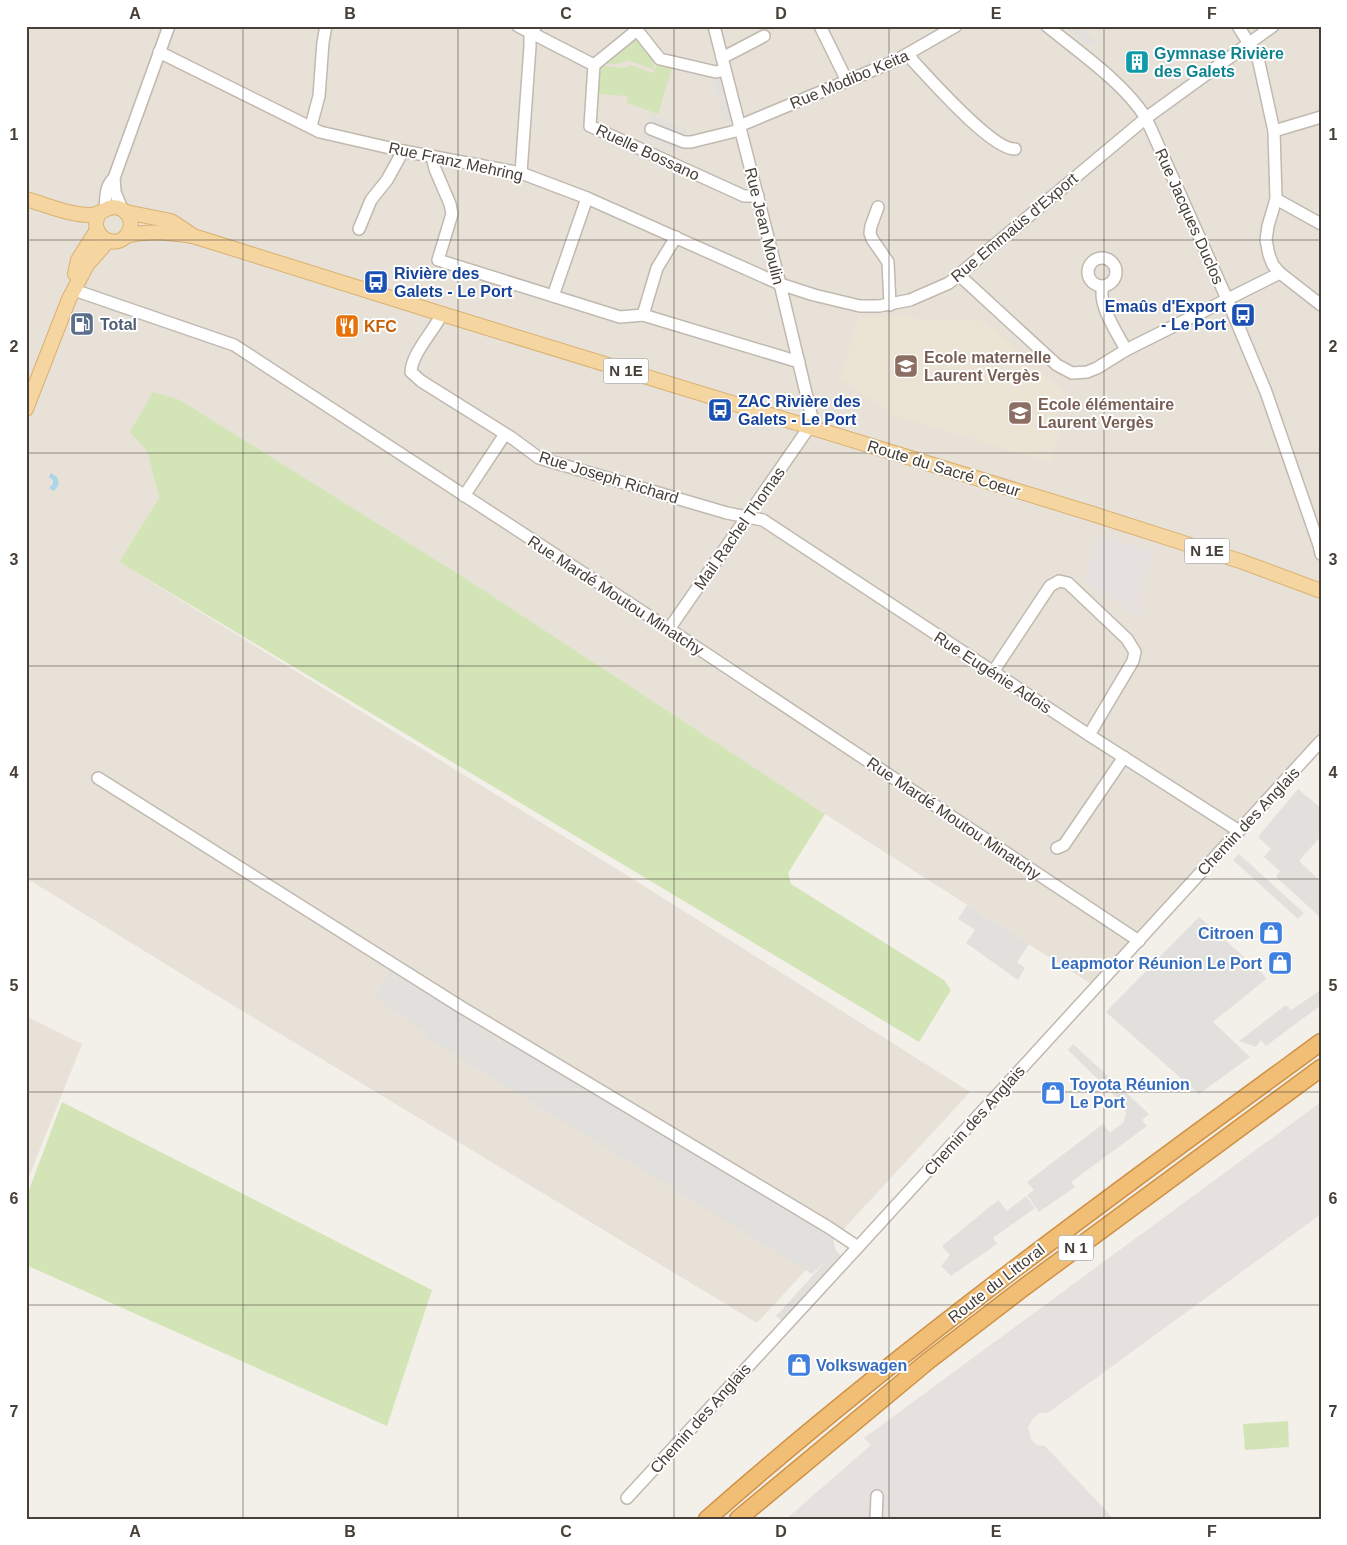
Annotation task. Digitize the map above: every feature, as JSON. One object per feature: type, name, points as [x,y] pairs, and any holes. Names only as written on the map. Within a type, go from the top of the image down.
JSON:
[{"type":"highway","name":"Route du Littoral","points":[[707,1519],[832,1412],[978,1296],[1321,1042]]},
{"type":"highway","name":"Route du Littoral","points":[[738,1519],[928,1361],[1023,1288],[1321,1068]]},
{"type":"main road","points":[[26,199],[81,214],[94,215],[116,207],[124,210],[131,221],[131,226],[126,236],[118,241],[108,241],[96,229],[55,208]]},
{"type":"main road","name":"Route du Sacré Coeur","points":[[124,210],[171,221],[193,236]]},
{"type":"main road","points":[[72,295],[78,260],[96,229],[98,217],[103,211]]},
{"type":"main road","name":"Route du Sacré Coeur","points":[[126,236],[150,232],[193,236],[810,426],[1320,587]]},
{"type":"main road","points":[[26,409],[86,265],[108,241]]},
{"type":"street","points":[[124,210],[115,192],[114,178],[168,26]]},
{"type":"street","points":[[311,126],[319,96],[326,26]]},
{"type":"street","points":[[518,26],[533,29],[594,65],[638,30],[660,59],[716,72],[723,64],[764,36]]},
{"type":"street","name":"Rue Jean Moulin","points":[[714,26],[799,362],[812,418],[810,426]]},
{"type":"street","points":[[820,26],[847,81]]},
{"type":"street","name":"Rue Modibo Keita","points":[[651,128],[684,142],[691,142],[739,128],[895,61],[956,26]]},
{"type":"street","name":"Rue Jacques Duclos","points":[[1047,26],[1110,78],[1139,107],[1146,118],[1227,299],[1266,392],[1321,554]]},
{"type":"street","points":[[1238,26],[1250,42],[1258,58],[1274,131],[1276,199],[1266,240],[1273,265],[1280,273],[1321,305]]},
{"type":"street","name":"Rue Emmaüs d'Export","points":[[780,284],[814,296],[860,306],[890,305],[910,300],[949,283],[1146,118],[1274,26]]},
{"type":"street","points":[[521,173],[530,46],[533,29]]},
{"type":"street","name":"Rue Franz Mehring","points":[[159,52],[320,132],[403,151],[521,173],[587,198],[676,236],[780,284]]},
{"type":"street","points":[[909,54],[913,61],[957,108],[999,144],[1009,150],[1015,150]]},
{"type":"street","name":"Ruelle Bossano","points":[[594,65],[590,126],[744,196],[758,196]]},
{"type":"street","points":[[1274,131],[1321,117]]},
{"type":"street","points":[[359,230],[371,200],[387,180],[403,151]]},
{"type":"street","points":[[432,156],[434,169],[450,204],[452,214],[438,260],[620,317],[643,315],[799,362]]},
{"type":"street","points":[[103,211],[109,182],[114,178]]},
{"type":"street","points":[[553,296],[587,198]]},
{"type":"street","points":[[1276,199],[1321,224]]},
{"type":"street","points":[[878,207],[870,233],[888,262],[890,305]]},
{"type":"street","points":[[643,315],[657,268],[676,236]]},
{"type":"street","points":[[959,275],[1057,365],[1072,373],[1087,372],[1097,368],[1126,350],[1280,273]]},
{"type":"street","points":[[1103,287],[1101,292],[1104,305],[1126,350]]},
{"type":"street","name":"Rue Mardé Moutou Minatchy","points":[[72,295],[234,345],[1138,941]]},
{"type":"street","name":"Rue Joseph Richard","points":[[442,314],[415,356],[411,366],[411,372],[421,381],[505,434],[539,458],[727,513],[747,516]]},
{"type":"street","name":"Mail Rachel Thomas","points":[[669,630],[810,426]]},
{"type":"street","points":[[464,496],[505,434]]},
{"type":"street","name":"Rue Eugénie Adois","points":[[747,516],[763,520],[1089,735],[1239,831]]},
{"type":"street","points":[[993,672],[1046,591],[1059,581],[1068,583],[1127,639],[1135,652],[1134,661],[1089,735]]},
{"type":"street","name":"Chemin des Anglais","points":[[627,1498],[1321,741]]},
{"type":"street","points":[[1057,848],[1064,845],[1124,757]]},
{"type":"street","points":[[98,778],[461,1007],[828,1227],[858,1247]]},
{"type":"street","points":[[876,1519],[877,1496]]},
{"type":"shaded area","points":[[26,26],[1321,26],[1321,741],[1096,987],[825,814],[468,580],[180,400],[147,451],[159,498],[119,562],[636,881],[970,1092],[757,1323],[26,878]]},
{"type":"shaded area","points":[[1064,26],[1077,26],[1097,42],[1087,45]]},
{"type":"shaded area","points":[[722,73],[727,94],[718,96],[712,76]]},
{"type":"shaded area","points":[[728,100],[734,121],[724,123],[719,102]]},
{"type":"shaded area","points":[[652,115],[687,130],[678,151],[643,136]]},
{"type":"shaded area","points":[[859,316],[984,321],[1064,392],[1056,418],[1063,422],[1050,463],[890,414],[840,378]]},
{"type":"shaded area","points":[[1098,534],[1154,552],[1138,600],[1143,619],[1083,582]]},
{"type":"shaded area","points":[[1298,789],[1321,808],[1321,836],[1299,861],[1321,882],[1321,918],[1276,877],[1280,871],[1264,857],[1271,849],[1258,837]]},
{"type":"shaded area","points":[[1239,854],[1304,913],[1298,919],[1233,860]]},
{"type":"shaded area","points":[[967,905],[1029,944],[1017,962],[1025,968],[1018,980],[966,943],[975,930],[958,919]]},
{"type":"shaded area","points":[[1199,917],[1263,974],[1266,979],[1213,1022],[1250,1057],[1199,1094],[1106,1012]]},
{"type":"shaded area","points":[[392,969],[495,1037],[586,1085],[832,1236],[836,1251],[846,1260],[786,1324],[776,1316],[827,1260],[812,1274],[426,1037],[428,1034],[375,997]]},
{"type":"shaded area","points":[[1321,990],[1321,1005],[1266,1046],[1261,1040],[1256,1047],[1239,1041],[1286,1005],[1291,1010]]},
{"type":"shaded area","points":[[26,1016],[82,1044],[26,1184]]},
{"type":"shaded area","points":[[1073,1044],[1149,1114],[1142,1120],[1147,1126],[1071,1182],[1075,1187],[1039,1212],[1027,1195],[1034,1190],[1027,1182],[1103,1124],[1110,1133],[1123,1123],[1126,1115],[1124,1105],[1068,1050]]},
{"type":"shaded area","points":[[1321,1102],[1321,1214],[1048,1413],[1040,1413],[1033,1418],[1028,1428],[1031,1439],[1037,1445],[1045,1446],[1114,1519],[786,1519],[871,1445],[864,1438]]},
{"type":"shaded area","points":[[1026,1196],[1035,1208],[993,1238],[997,1244],[951,1276],[941,1266],[950,1255],[942,1246],[998,1200],[1007,1211]]},
{"type":"green space","points":[[642,39],[656,59],[653,69],[628,60],[618,64],[599,62],[627,41]]},
{"type":"green space","points":[[658,63],[672,67],[658,114],[627,103],[627,96],[598,94],[601,66],[625,68],[630,65],[653,73]]},
{"type":"green space","points":[[153,392],[180,400],[468,580],[825,814],[788,873],[791,884],[944,980],[951,990],[919,1042],[119,562],[159,498],[147,451],[130,432]]},
{"type":"green space","points":[[62,1102],[432,1290],[387,1426],[26,1265],[26,1198]]},
{"type":"green space","points":[[1288,1421],[1289,1447],[1245,1450],[1243,1424]]},
{"type":"water","points":[[51,473],[57,477],[59,484],[54,491],[49,488],[53,484],[53,480],[49,477]]},
{"type":"place","name":"Gymnase Rivière des Galets","points":[[1137,62]]},
{"type":"place","name":"Rivière des Galets - Le Port","points":[[376,282]]},
{"type":"place","name":"Emaûs d'Export - Le Port","points":[[1243,315]]},
{"type":"place","name":"Total","points":[[82,324]]},
{"type":"place","name":"KFC","points":[[347,326]]},
{"type":"place","name":"Ecole maternelle Laurent Vergès","points":[[906,366]]},
{"type":"place","name":"ZAC Rivière des Galets - Le Port","points":[[720,410]]},
{"type":"place","name":"Ecole élémentaire Laurent Vergès","points":[[1020,413]]},
{"type":"place","name":"Citroen","points":[[1271,933]]},
{"type":"place","name":"Leapmotor Réunion Le Port","points":[[1280,963]]},
{"type":"place","name":"Toyota Réunion Le Port","points":[[1053,1093]]},
{"type":"place","name":"Volkswagen","points":[[799,1365]]}]
